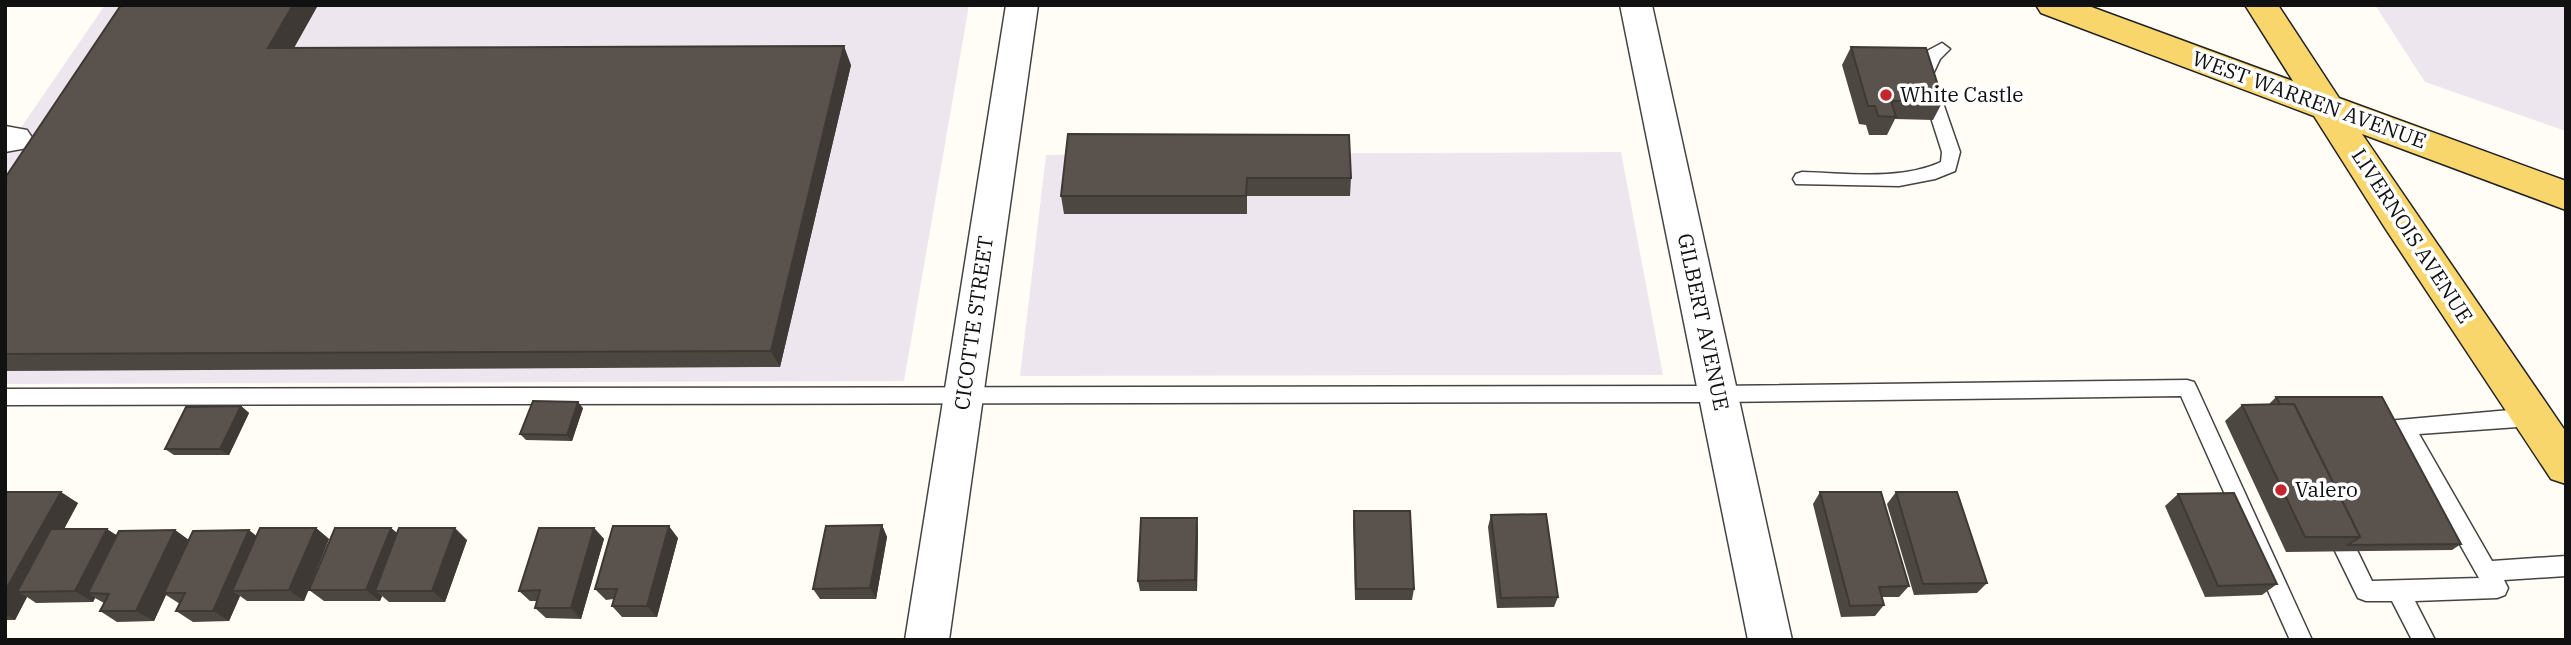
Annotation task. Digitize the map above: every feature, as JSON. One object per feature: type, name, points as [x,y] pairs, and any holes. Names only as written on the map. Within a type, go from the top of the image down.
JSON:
[{"type":"main road","name":"WEST WARREN AVENUE","points":[[2052,5],[2566,196]]},
{"type":"main road","name":"LIVERNOIS AVENUE","points":[[2261,5],[2566,466]]},
{"type":"street","name":"CICOTTE STREET","points":[[927,640],[1021,5]]},
{"type":"street","name":"GILBERT AVENUE","points":[[1636,5],[1770,640]]},
{"type":"lane","points":[[1802,179],[1916,179],[1936,174],[1948,166],[1951,152],[1925,74],[1933,55],[1942,49]]},
{"type":"lane","points":[[5,397],[1718,394],[2186,388],[2301,640]]},
{"type":"lane","points":[[2346,551],[2366,591],[2497,588],[2442,512],[2395,427],[2532,417]]},
{"type":"lane","points":[[2486,571],[2566,566]]},
{"type":"lane","points":[[2398,591],[2424,640]]},
{"type":"shaded area","points":[[105,5],[969,5],[904,381],[5,384],[5,151]]},
{"type":"shaded area","points":[[2375,5],[2566,5],[2566,131],[2425,82]]},
{"type":"shaded area","points":[[1621,152],[1663,375],[1020,376],[1046,155]]},
{"type":"building","points":[[121,5],[293,5],[268,48],[844,46],[771,351],[5,354],[5,178]]},
{"type":"building","points":[[1851,47],[1926,48],[1943,101],[1891,101],[1896,117],[1878,116],[1875,106],[1868,106]]},
{"type":"building","points":[[1068,134],[1349,135],[1351,178],[1247,178],[1246,196],[1061,196]]},
{"type":"building","points":[[2276,397],[2382,397],[2461,544],[2348,545],[2360,537],[2294,404],[2280,404]]},
{"type":"building","points":[[533,401],[578,402],[567,435],[520,434]]},
{"type":"building","points":[[2294,404],[2360,537],[2305,537],[2242,405]]},
{"type":"building","points":[[241,406],[220,449],[165,449],[186,407]]},
{"type":"building","points":[[5,492],[61,492],[5,591]]},
{"type":"building","points":[[1820,492],[1881,492],[1909,586],[1879,587],[1884,605],[1850,606]]},
{"type":"building","points":[[1896,492],[1957,492],[1987,583],[1923,584]]},
{"type":"building","points":[[2234,493],[2277,584],[2218,586],[2178,494]]},
{"type":"building","points":[[1354,511],[1410,511],[1414,589],[1356,589]]},
{"type":"building","points":[[1546,514],[1558,597],[1501,598],[1491,515]]},
{"type":"building","points":[[1141,518],[1197,518],[1195,580],[1138,581]]},
{"type":"building","points":[[882,525],[870,588],[813,589],[826,526]]},
{"type":"building","points":[[613,526],[669,526],[647,606],[612,606],[617,589],[595,589]]},
{"type":"building","points":[[260,528],[316,528],[289,590],[232,591]]},
{"type":"building","points":[[335,528],[391,528],[366,590],[309,590]]},
{"type":"building","points":[[399,528],[455,528],[432,591],[375,591]]},
{"type":"building","points":[[539,528],[594,528],[571,608],[535,608],[540,590],[519,591]]},
{"type":"building","points":[[51,529],[107,529],[75,591],[17,592]]},
{"type":"building","points":[[175,530],[136,611],[100,611],[109,594],[88,593],[119,531]]},
{"type":"building","points":[[249,530],[213,611],[176,611],[185,593],[164,593],[193,531]]},
{"type":"place","name":"White Castle","points":[[1886,95]]},
{"type":"place","name":"Valero","points":[[2281,490]]}]
